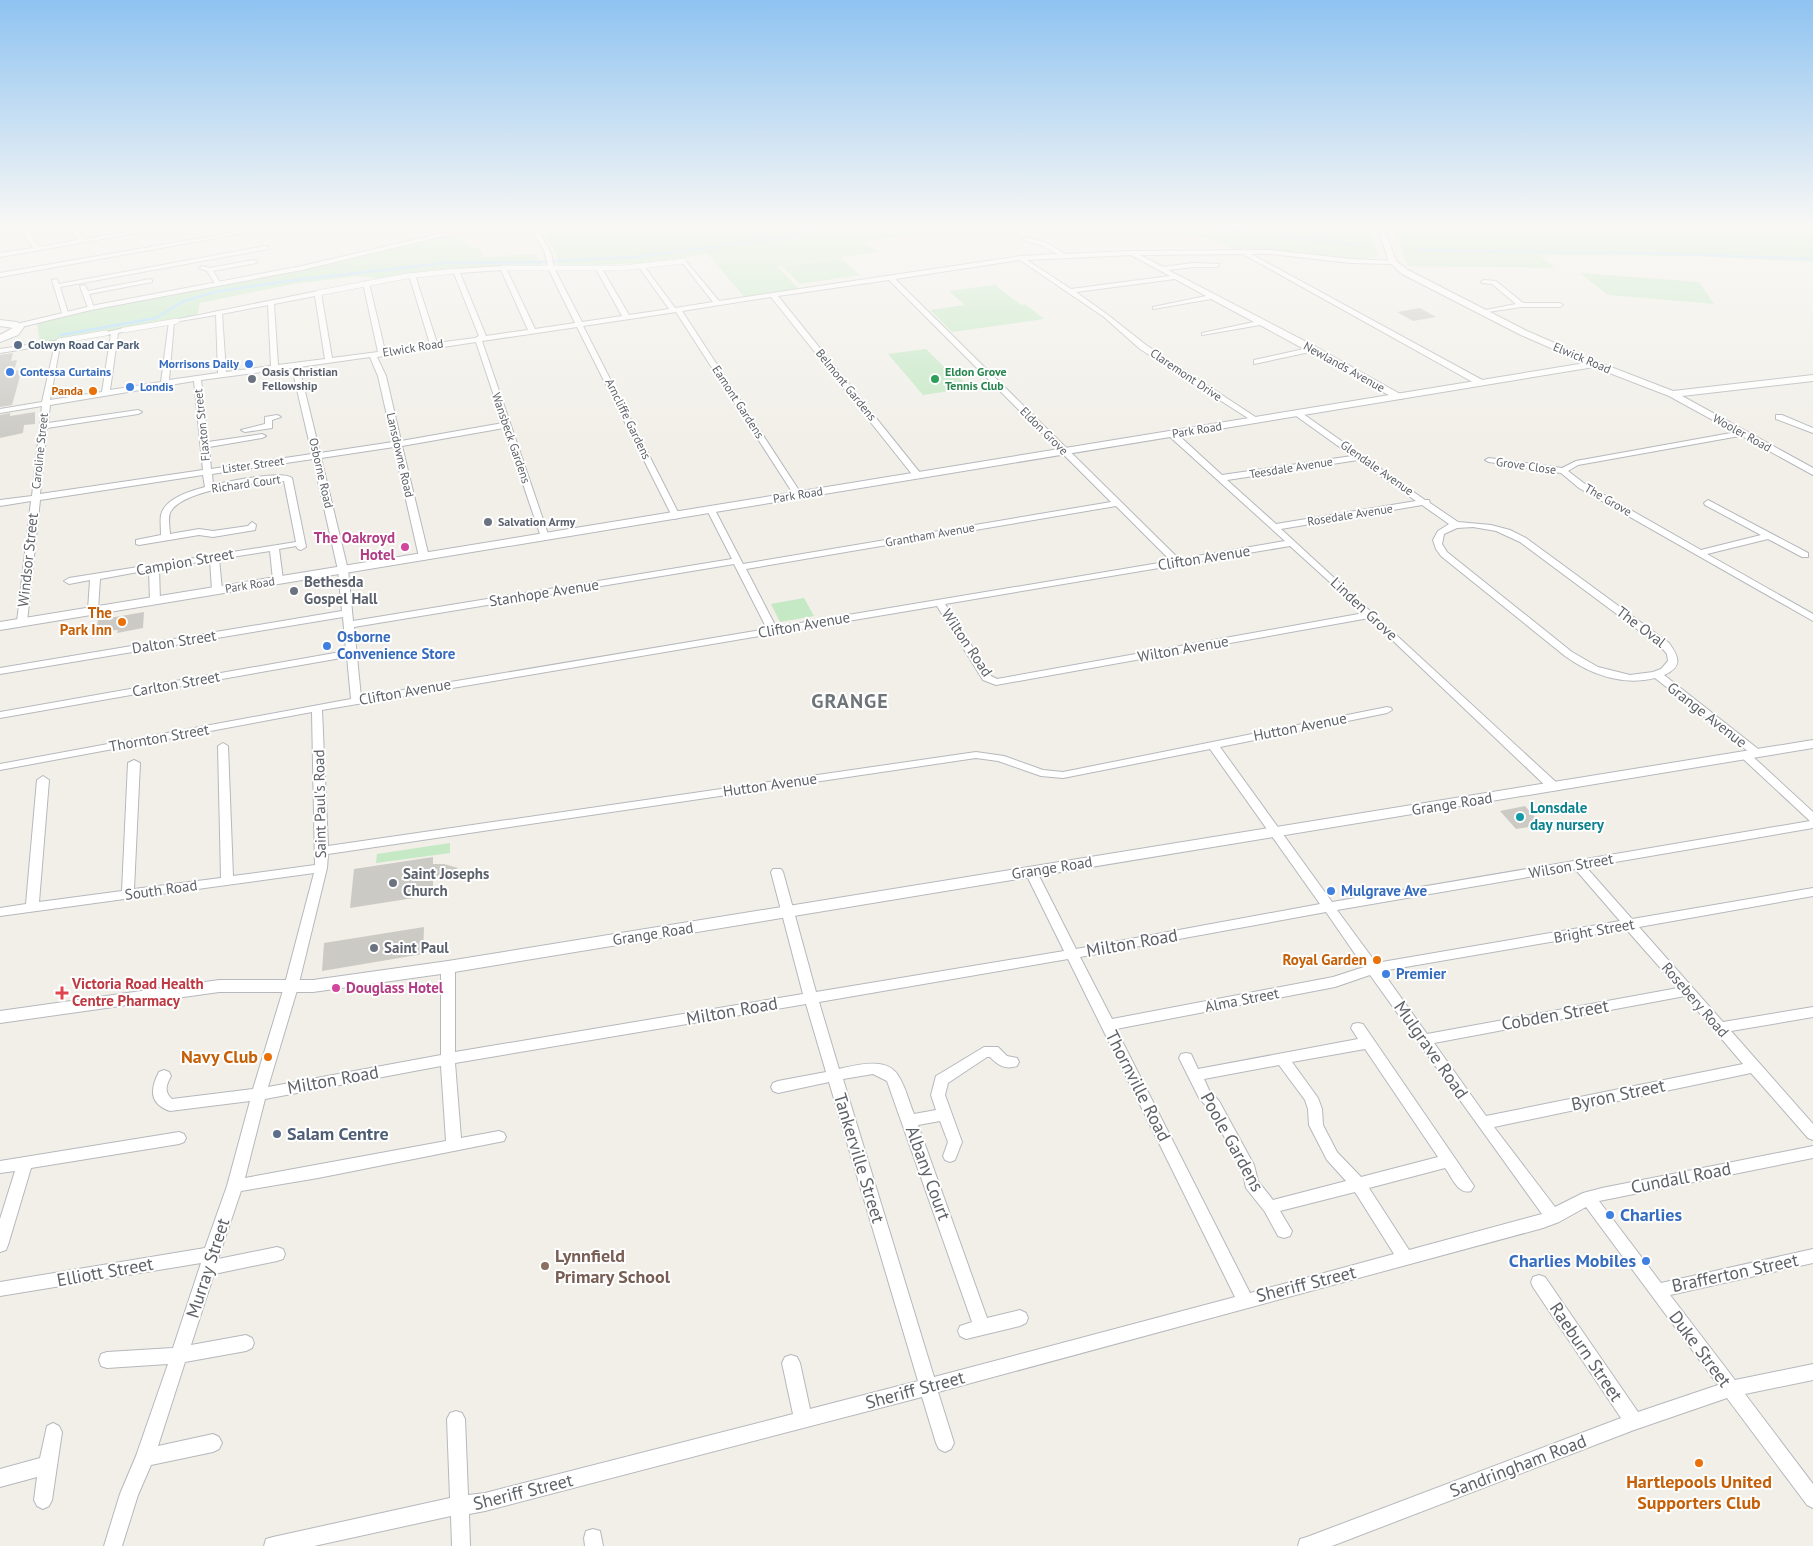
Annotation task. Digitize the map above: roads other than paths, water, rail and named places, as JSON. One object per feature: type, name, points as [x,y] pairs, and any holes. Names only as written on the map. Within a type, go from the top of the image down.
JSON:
[{"type":"main road","points":[[0,323],[17,325],[18,330],[0,339]]},
{"type":"street","points":[[61,298],[65,313]]},
{"type":"street","points":[[88,298],[91,308]]},
{"type":"street","points":[[17,325],[65,313],[143,298]]},
{"type":"street","points":[[0,351],[174,322],[291,298]]},
{"type":"street","points":[[319,298],[329,361]]},
{"type":"street","name":"Lansdowne Road","points":[[368,298],[377,354],[424,557]]},
{"type":"street","points":[[419,298],[434,345]]},
{"type":"street","name":"Wansbeck Gardens","points":[[466,298],[480,338],[506,425],[545,537]]},
{"type":"street","points":[[517,298],[532,330]]},
{"type":"street","name":"Arncliffe Gardens","points":[[568,298],[676,516]]},
{"type":"street","points":[[616,298],[626,316]]},
{"type":"street","name":"Eamont Gardens","points":[[667,298],[798,495]]},
{"type":"street","points":[[713,298],[717,303]]},
{"type":"street","name":"Elwick Road","points":[[0,412],[222,374],[329,361],[751,298]]},
{"type":"street","name":"Belmont Gardens","points":[[776,298],[918,476]]},
{"type":"street","name":"Eldon Grove","points":[[911,298],[1177,562]]},
{"type":"street","name":"Claremont Drive","points":[[1079,298],[1106,316],[1143,346],[1254,420]]},
{"type":"street","points":[[1155,308],[1203,298]]},
{"type":"street","name":"Newlands Avenue","points":[[1218,298],[1399,397]]},
{"type":"street","points":[[1327,298],[1481,383]]},
{"type":"street","name":"Elwick Road","points":[[1457,298],[1524,333],[1595,364],[1672,394],[1813,378]]},
{"type":"street","points":[[1513,298],[1521,305]]},
{"type":"street","points":[[271,302],[275,368]]},
{"type":"street","points":[[1484,312],[1521,305],[1560,305]]},
{"type":"street","points":[[218,313],[222,374]]},
{"type":"street","points":[[165,383],[174,322]]},
{"type":"street","points":[[1204,334],[1262,322]]},
{"type":"street","points":[[106,393],[115,332]]},
{"type":"street","name":"Caroline Street","points":[[35,498],[46,404],[59,342]]},
{"type":"street","points":[[1257,362],[1313,349]]},
{"type":"street","name":"Park Road","points":[[0,626],[1595,364]]},
{"type":"street","name":"Osborne Road","points":[[295,365],[343,570],[356,701]]},
{"type":"street","name":"Flaxton Street","points":[[197,378],[209,488]]},
{"type":"street","name":"Wooler Road","points":[[1672,394],[1813,472]]},
{"type":"street","points":[[43,426],[111,413],[138,412]]},
{"type":"street","name":"Glendale Avenue","points":[[1296,413],[1426,502],[1456,525]]},
{"type":"street","points":[[245,430],[269,426],[267,416],[277,417]]},
{"type":"street","points":[[1779,417],[1813,431]]},
{"type":"street","name":"Lister Street","points":[[0,503],[397,444],[506,425]]},
{"type":"street","points":[[260,428],[263,446]]},
{"type":"street","name":"The Grove","points":[[1742,433],[1576,463],[1563,471],[1582,486],[1813,618]]},
{"type":"street","name":"Linden Grove","points":[[1172,434],[1371,615],[1554,787]]},
{"type":"street","points":[[204,445],[262,436]]},
{"type":"street","name":"Teesdale Avenue","points":[[1222,478],[1361,457]]},
{"type":"street","name":"Grove Close","points":[[1489,460],[1563,471]]},
{"type":"street","name":"Richard Court","points":[[166,537],[166,512],[172,504],[181,498],[209,488],[288,478],[297,545]]},
{"type":"street","name":"Windsor Street","points":[[22,622],[35,498]]},
{"type":"street","name":"Rosedale Avenue","points":[[1274,527],[1426,502]]},
{"type":"street","name":"Grantham Avenue","points":[[740,564],[1118,503]]},
{"type":"street","points":[[1708,503],[1805,555]]},
{"type":"street","points":[[711,510],[773,630]]},
{"type":"street","points":[[139,542],[199,532],[213,534],[252,528],[252,525]]},
{"type":"street","points":[[1456,525],[1444,530],[1438,539],[1437,544],[1444,554],[1574,658],[1590,667],[1615,675],[1631,678],[1656,676]]},
{"type":"street","name":"The Oval","points":[[1456,525],[1490,527],[1517,536],[1659,640],[1669,648],[1674,659],[1672,665],[1666,671],[1656,676]]},
{"type":"street","points":[[1700,553],[1769,536]]},
{"type":"street","name":"Clifton Avenue","points":[[317,708],[1292,543]]},
{"type":"street","name":"Campion Street","points":[[69,581],[274,547],[297,545]]},
{"type":"street","points":[[274,547],[278,580]]},
{"type":"street","points":[[214,557],[217,590]]},
{"type":"street","name":"Stanhope Avenue","points":[[349,625],[740,564]]},
{"type":"street","points":[[154,567],[155,600]]},
{"type":"street","points":[[93,610],[95,577]]},
{"type":"street","name":"Wilton Road","points":[[939,602],[986,678],[996,682]]},
{"type":"street","name":"Dalton Street","points":[[0,671],[347,613]]},
{"type":"street","name":"Wilton Avenue","points":[[996,682],[1371,615]]},
{"type":"street","name":"Carlton Street","points":[[0,715],[351,653]]},
{"type":"street","name":"Grange Avenue","points":[[1656,676],[1752,755],[1813,818]]},
{"type":"street","name":"Thornton Street","points":[[0,767],[317,708]]},
{"type":"street","name":"Saint Paul's Road","points":[[291,986],[321,868],[317,708]]},
{"type":"street","name":"Hutton Avenue","points":[[322,851],[976,755],[1000,758],[1041,773],[1063,775],[1387,710]]},
{"type":"street","name":"Grange Road","points":[[0,1017],[219,986],[313,986],[448,967],[1813,744]]},
{"type":"street","points":[[1213,745],[1276,832]]},
{"type":"street","points":[[223,746],[227,881]]},
{"type":"street","points":[[128,895],[134,763]]},
{"type":"street","points":[[32,907],[42,780]]},
{"type":"street","name":"Wilson Street","points":[[1329,907],[1813,824]]},
{"type":"street","name":"Mulgrave Road","points":[[1276,832],[1374,968],[1423,1040],[1553,1217]]},
{"type":"street","name":"Rosebery Road","points":[[1578,865],[1813,1134]]},
{"type":"street","name":"South Road","points":[[0,912],[321,868]]},
{"type":"street","name":"Tankerville Street","points":[[777,872],[811,998],[946,1443]]},
{"type":"street","name":"Thornville Road","points":[[1031,872],[1245,1300]]},
{"type":"street","name":"Bright Street","points":[[1374,968],[1813,892]]},
{"type":"street","name":"Milton Road","points":[[164,1076],[158,1086],[158,1091],[160,1097],[170,1104],[259,1094],[448,1059],[1072,954],[1329,907]]},
{"type":"street","points":[[448,967],[448,1059],[454,1146]]},
{"type":"street","name":"Alma Street","points":[[1108,1025],[1335,982],[1374,968]]},
{"type":"street","name":"Murray Street","points":[[113,1546],[129,1494],[145,1457],[180,1355],[209,1261],[235,1186],[259,1094],[291,986]]},
{"type":"street","name":"Cobden Street","points":[[1423,1040],[1687,991]]},
{"type":"street","points":[[1720,1028],[1813,1012]]},
{"type":"street","points":[[1358,1028],[1466,1186]]},
{"type":"street","name":"Poole Gardens","points":[[1195,1074],[1368,1042]]},
{"type":"street","points":[[950,1156],[956,1142],[938,1095],[942,1080],[984,1052],[993,1052],[1003,1061],[1012,1062]]},
{"type":"street","name":"Poole Gardens","points":[[1186,1058],[1204,1094],[1214,1105],[1249,1169],[1252,1183],[1270,1207],[1284,1231]]},
{"type":"street","points":[[1282,1058],[1314,1104],[1316,1125],[1332,1156],[1358,1184],[1406,1259]]},
{"type":"street","name":"Byron Street","points":[[1483,1123],[1753,1067]]},
{"type":"street","name":"Albany Court","points":[[834,1075],[876,1068],[893,1078],[909,1121],[974,1330],[1020,1318]]},
{"type":"street","points":[[778,1087],[834,1075]]},
{"type":"street","points":[[909,1121],[945,1114]]},
{"type":"street","points":[[235,1186],[499,1137]]},
{"type":"street","points":[[0,1166],[179,1138]]},
{"type":"street","name":"Cundall Road","points":[[1553,1217],[1588,1198],[1602,1194],[1813,1152]]},
{"type":"street","name":"Poole Gardens","points":[[1270,1207],[1448,1161]]},
{"type":"street","points":[[0,1245],[25,1162]]},
{"type":"street","name":"Duke Street","points":[[1588,1198],[1813,1499]]},
{"type":"street","name":"Sheriff Street","points":[[273,1546],[431,1510],[485,1502],[928,1387],[1245,1300],[1406,1259],[1553,1217]]},
{"type":"street","name":"Elliott Street","points":[[0,1290],[209,1261],[277,1254]]},
{"type":"street","name":"Brafferton Street","points":[[1657,1291],[1813,1256]]},
{"type":"street","name":"Raeburn Street","points":[[1539,1282],[1634,1422]]},
{"type":"street","points":[[107,1360],[180,1355],[246,1342]]},
{"type":"street","points":[[791,1363],[803,1419]]},
{"type":"street","name":"Sandringham Road","points":[[1307,1546],[1634,1422],[1731,1389],[1813,1372]]},
{"type":"street","points":[[456,1420],[461,1546]]},
{"type":"street","points":[[43,1500],[53,1432]]},
{"type":"street","points":[[145,1457],[213,1443]]},
{"type":"street","points":[[0,1478],[48,1465]]},
{"type":"waterway","points":[[61,335],[156,318],[184,301],[194,298]]},
{"type":"place","name":"Colwyn Road Car Park","points":[[18,345]]},
{"type":"place","name":"Morrisons Daily","points":[[249,364]]},
{"type":"place","name":"Contessa Curtains","points":[[10,372]]},
{"type":"place","name":"Oasis Christian Fellowship","points":[[252,379]]},
{"type":"place","name":"Eldon Grove Tennis Club","points":[[935,379]]},
{"type":"place","name":"Londis","points":[[130,387]]},
{"type":"place","name":"Panda","points":[[93,391]]},
{"type":"place","name":"Salvation Army","points":[[488,522]]},
{"type":"place","name":"The Oakroyd Hotel","points":[[405,547]]},
{"type":"place","name":"Bethesda Gospel Hall","points":[[294,591]]},
{"type":"place","name":"The Park Inn","points":[[122,622]]},
{"type":"place","name":"Osborne Convenience Store","points":[[327,646]]},
{"type":"place","name":"Lonsdale day nursery","points":[[1520,817]]},
{"type":"place","name":"Saint Josephs Church","points":[[393,883]]},
{"type":"place","name":"Mulgrave Ave","points":[[1331,891]]},
{"type":"place","name":"Saint Paul","points":[[374,948]]},
{"type":"place","name":"Royal Garden","points":[[1377,960]]},
{"type":"place","name":"Premier","points":[[1386,974]]},
{"type":"place","name":"Douglass Hotel","points":[[336,988]]},
{"type":"place","name":"Victoria Road Health Centre Pharmacy","points":[[62,993]]},
{"type":"place","name":"Navy Club","points":[[268,1057]]},
{"type":"place","name":"Salam Centre","points":[[277,1134]]},
{"type":"place","name":"Charlies","points":[[1610,1215]]},
{"type":"place","name":"Charlies Mobiles","points":[[1646,1261]]},
{"type":"place","name":"Lynnfield Primary School","points":[[545,1266]]},
{"type":"place","name":"Hartlepools United Supporters Club","points":[[1699,1463]]},
{"type":"district","name":"GRANGE","points":[[850,701]]}]
